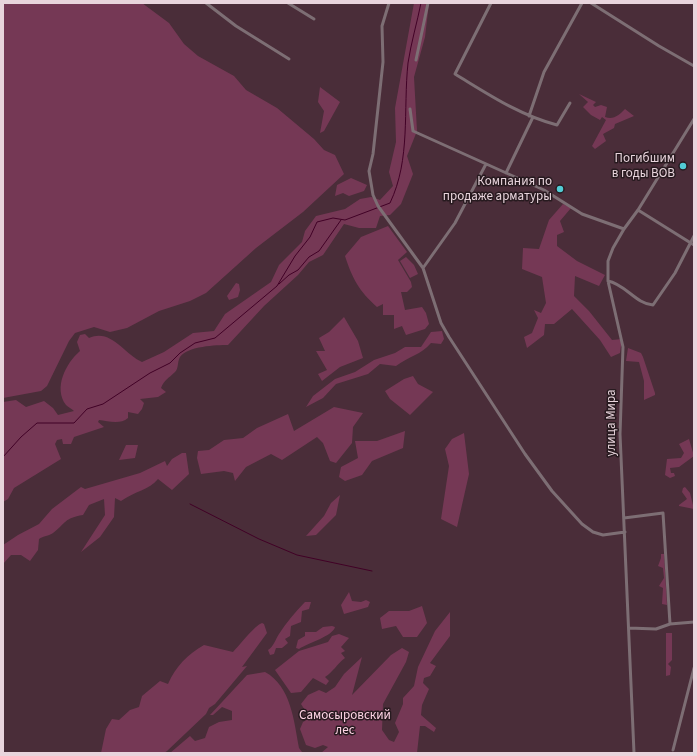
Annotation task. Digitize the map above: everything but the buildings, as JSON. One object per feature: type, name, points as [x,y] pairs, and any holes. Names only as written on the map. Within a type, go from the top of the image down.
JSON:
[{"type":"street","points":[[206,3],[236,26],[289,59]]},
{"type":"street","points":[[214,8],[217,3]]},
{"type":"street","points":[[288,3],[314,20]]},
{"type":"street","points":[[390,3],[382,26],[383,62],[373,154],[369,171],[373,195],[379,207],[423,268],[441,323],[525,454],[552,491],[582,524],[593,532],[603,535],[625,532]]},
{"type":"street","points":[[416,60],[428,3]]},
{"type":"street","points":[[491,3],[455,74],[516,111],[557,125],[570,103]]},
{"type":"street","points":[[506,173],[531,117],[544,72],[582,3]]},
{"type":"street","points":[[591,3],[659,46],[694,66]]},
{"type":"street","points":[[410,109],[413,131],[544,190],[582,214],[624,229]]},
{"type":"street","name":"улица Мира","points":[[634,753],[620,434],[623,342],[608,281],[608,260],[624,229],[638,210],[694,119]]},
{"type":"street","points":[[423,268],[455,223],[486,164]]},
{"type":"street","points":[[638,210],[694,245]]},
{"type":"street","points":[[608,281],[619,284],[642,301],[653,305],[675,272],[694,236]]},
{"type":"street","points":[[624,518],[663,513],[670,624]]},
{"type":"street","points":[[629,628],[656,629],[670,624],[694,622]]},
{"type":"street","points":[[673,750],[694,668]]},
{"type":"green space","points":[[3,3],[142,3],[169,23],[184,44],[198,56],[234,76],[246,90],[277,108],[314,139],[324,150],[335,155],[344,174],[303,212],[256,248],[206,293],[190,301],[159,311],[127,328],[110,332],[94,327],[75,333],[69,341],[47,386],[41,391],[3,398]]},
{"type":"green space","points":[[414,3],[429,3],[425,37],[414,77],[417,131],[407,156],[413,174],[401,204],[390,215],[380,216],[376,228],[359,228],[344,224],[323,255],[309,262],[298,275],[264,306],[228,345],[196,348],[184,353],[179,359],[176,370],[162,385],[161,388],[166,392],[158,397],[140,399],[144,403],[138,414],[128,412],[128,418],[118,422],[99,420],[98,422],[104,427],[74,437],[71,444],[63,444],[62,439],[57,440],[55,444],[61,459],[14,488],[8,499],[3,502],[3,402],[16,400],[26,407],[44,401],[53,408],[58,415],[74,411],[66,405],[62,398],[61,384],[70,362],[80,351],[77,342],[80,335],[85,334],[89,338],[104,336],[111,339],[142,362],[164,352],[193,333],[214,331],[225,314],[271,282],[279,265],[302,242],[305,231],[316,216],[345,209],[360,199],[371,197],[380,200],[393,186],[389,172],[396,142],[395,108]]},
{"type":"green space","points":[[320,87],[340,102],[324,131],[320,133],[324,111],[318,102]]},
{"type":"green space","points":[[579,94],[596,102],[593,105],[595,107],[601,105],[607,107],[605,117],[614,117],[625,109],[634,116],[615,124],[614,128],[603,134],[606,141],[595,149],[592,146],[606,120],[602,117],[600,120],[591,115],[583,107],[588,102]]},
{"type":"green space","points":[[351,178],[367,185],[364,191],[349,196],[343,193],[335,196],[337,185]]},
{"type":"green space","points":[[563,204],[571,208],[560,221],[564,232],[557,235],[557,246],[577,261],[605,275],[599,286],[575,276],[574,296],[589,311],[612,340],[622,339],[620,353],[611,357],[600,340],[572,309],[554,324],[545,324],[544,335],[527,348],[524,337],[532,333],[538,318],[534,310],[541,313],[546,303],[542,277],[522,269],[523,248],[539,249],[549,220]]},
{"type":"green space","points":[[388,226],[407,252],[398,260],[411,282],[412,287],[407,292],[401,292],[405,310],[422,307],[426,313],[429,324],[425,329],[406,335],[402,326],[394,329],[394,315],[383,315],[383,304],[377,307],[361,290],[353,278],[345,256],[361,237]]},
{"type":"green space","points":[[406,257],[414,265],[418,274],[410,278],[400,261]]},
{"type":"green space","points":[[236,283],[239,284],[240,290],[238,297],[229,300],[227,296]]},
{"type":"green space","points":[[344,317],[358,341],[363,358],[340,367],[322,381],[318,374],[327,370],[316,351],[325,351],[319,338],[329,332]]},
{"type":"green space","points":[[442,331],[444,339],[441,344],[431,343],[419,353],[396,366],[380,364],[368,374],[336,384],[323,398],[306,407],[313,396],[335,379],[355,372],[374,360],[395,353],[405,347],[421,347],[431,332]]},
{"type":"green space","points":[[628,348],[641,353],[655,393],[655,395],[644,400],[644,381],[639,362],[626,361]]},
{"type":"green space","points":[[413,376],[418,384],[433,392],[410,415],[390,399],[385,391],[404,379]]},
{"type":"green space","points":[[334,407],[363,413],[353,427],[352,443],[336,463],[330,461],[323,443],[317,437],[282,460],[271,454],[246,467],[235,481],[233,473],[224,471],[201,474],[197,458],[198,451],[209,450],[224,440],[243,438],[257,428],[288,414],[294,431]]},
{"type":"green space","points":[[405,431],[403,448],[372,461],[362,475],[345,481],[339,477],[341,467],[358,458],[355,441],[377,441]]},
{"type":"green space","points":[[464,433],[469,474],[457,527],[441,519],[449,466],[445,449],[452,439]]},
{"type":"green space","points":[[689,439],[694,456],[679,467],[670,468],[671,473],[674,473],[675,476],[670,478],[665,475],[667,459],[681,458],[684,453],[679,444]]},
{"type":"green space","points":[[126,445],[138,445],[135,458],[119,460]]},
{"type":"green space","points":[[182,453],[186,453],[189,474],[172,490],[158,479],[150,486],[121,501],[115,498],[114,517],[100,537],[81,552],[105,515],[104,499],[89,505],[83,515],[69,519],[50,535],[39,539],[38,550],[30,561],[21,555],[11,555],[3,564],[3,545],[39,524],[52,509],[81,487],[85,489],[140,473],[165,461],[167,466],[172,459]]},
{"type":"green space","points":[[685,487],[690,493],[694,509],[679,506],[687,499],[682,492],[683,488]]},
{"type":"green space","points":[[340,495],[336,515],[316,535],[306,536],[324,516],[331,503]]},
{"type":"green space","points":[[661,554],[664,554],[667,605],[662,604],[663,588],[659,586],[664,578],[663,568],[658,566]]},
{"type":"green space","points":[[349,592],[352,601],[361,602],[366,600],[370,602],[368,607],[344,614],[341,605]]},
{"type":"green space","points":[[305,602],[311,602],[309,609],[302,611],[301,622],[291,626],[290,636],[285,639],[288,643],[282,648],[276,648],[274,654],[270,655],[268,650],[294,614]]},
{"type":"green space","points":[[422,606],[427,623],[417,637],[403,637],[396,626],[382,629],[380,618],[389,611],[409,611]]},
{"type":"green space","name":"Самосыровский лес","points":[[450,612],[450,636],[430,663],[436,666],[430,676],[424,678],[423,683],[429,689],[422,705],[421,715],[436,728],[434,732],[425,726],[420,726],[417,753],[321,753],[328,747],[323,745],[315,748],[306,745],[300,729],[303,722],[310,718],[301,704],[308,695],[319,690],[326,693],[335,687],[344,674],[362,657],[352,695],[391,655],[402,648],[409,652],[406,662],[383,704],[382,730],[389,740],[394,742],[399,732],[395,723],[403,704],[403,698],[414,686],[418,667],[435,631]]},
{"type":"green space","points":[[262,623],[264,624],[267,633],[242,667],[247,666],[215,704],[209,708],[206,714],[167,751],[164,753],[101,753],[106,729],[112,719],[119,720],[130,710],[139,707],[142,696],[160,681],[168,684],[178,666],[192,653],[204,645],[233,652],[251,632]]},
{"type":"green space","points":[[323,627],[335,627],[330,633],[299,649],[296,648],[298,640],[305,636],[305,632],[316,632]]},
{"type":"green space","points":[[666,633],[672,633],[672,660],[668,664],[671,667],[670,675],[666,676]]},
{"type":"green space","points":[[339,634],[349,638],[341,647],[345,651],[341,653],[345,658],[325,677],[329,681],[326,685],[313,678],[301,692],[291,693],[275,670],[299,651],[328,642],[332,636]]},
{"type":"green space","points":[[265,672],[274,678],[286,695],[293,716],[299,748],[302,752],[311,753],[170,753],[190,736],[195,741],[205,738],[209,727],[219,722],[232,720],[232,711],[222,707],[213,715],[210,715],[247,675]]},
{"type":"waterway","points":[[3,457],[21,437],[37,423],[74,423],[87,409],[103,404],[150,373],[170,363],[180,353],[195,343],[215,338],[277,286],[295,256],[310,237],[317,222],[333,218],[345,220],[390,203],[397,186],[404,152],[408,63],[421,3]]},
{"type":"waterway","points":[[279,284],[289,275],[298,270],[309,257],[319,251],[341,220]]},
{"type":"waterway","points":[[190,504],[259,539],[297,555],[372,571]]},
{"type":"place","name":"Погибшим в годы ВОВ","points":[[683,166]]},
{"type":"place","name":"Компания по продаже арматуры","points":[[560,189]]}]
